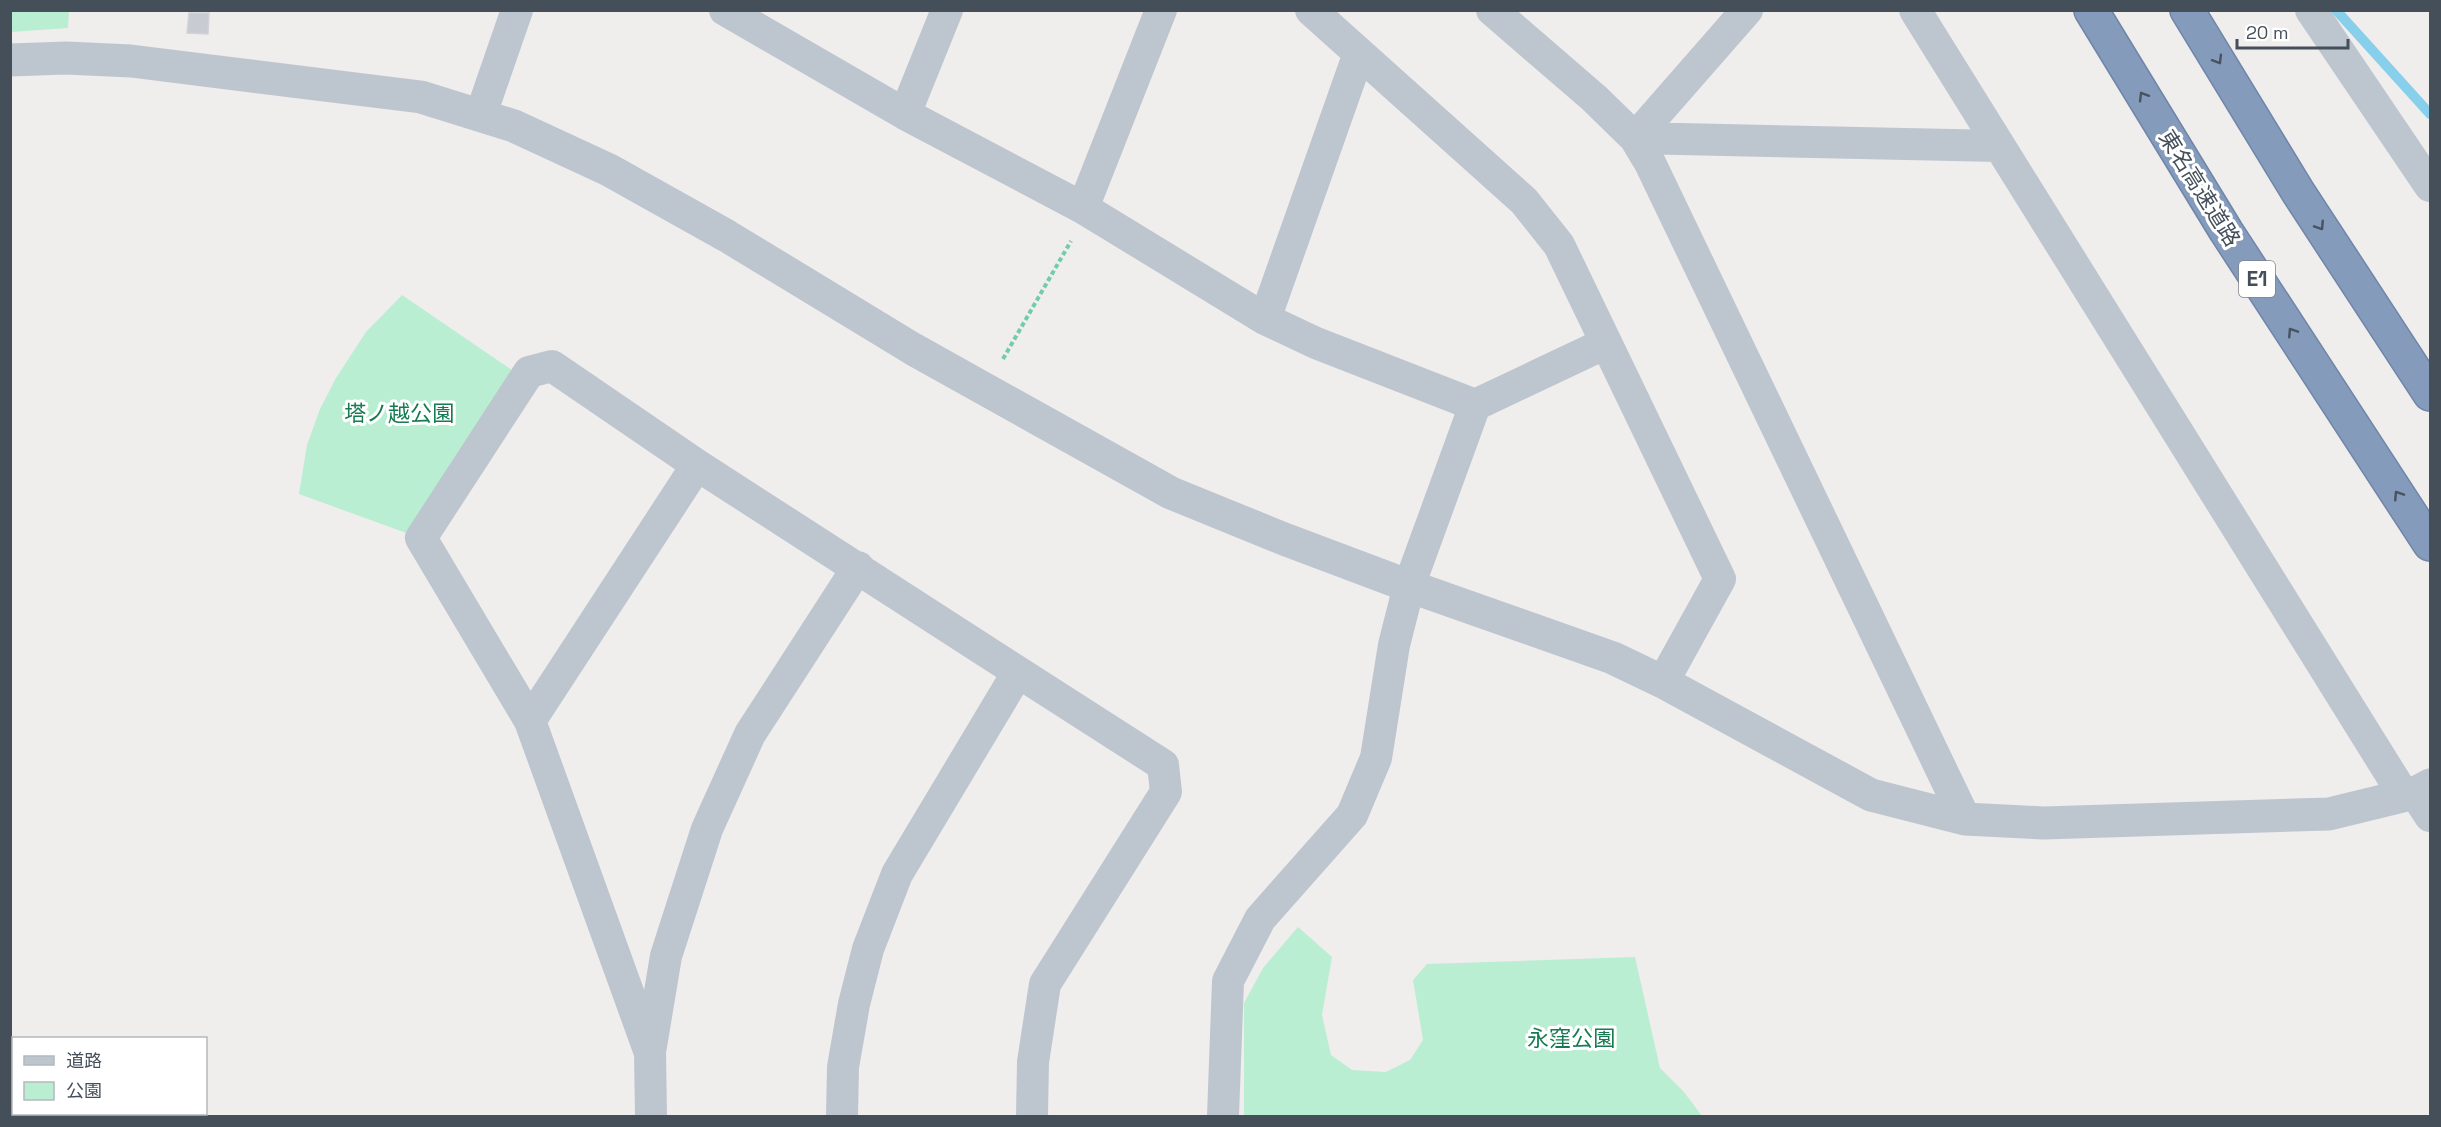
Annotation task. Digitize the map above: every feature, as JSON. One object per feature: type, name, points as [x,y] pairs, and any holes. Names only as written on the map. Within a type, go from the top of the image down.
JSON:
[{"type":"highway","name":"東名高速道路","points":[[2091,10],[2232,241],[2430,544]]},
{"type":"highway","points":[[2187,10],[2298,192],[2430,394]]},
{"type":"street","points":[[481,114],[517,10]]},
{"type":"street","points":[[905,114],[947,10]]},
{"type":"street","points":[[1083,208],[1161,10]]},
{"type":"street","points":[[1311,10],[1524,201],[1559,245],[1720,579],[1663,682]]},
{"type":"street","points":[[1492,10],[1594,98],[1635,138],[1650,163],[1965,819]]},
{"type":"street","points":[[1635,138],[1747,10]]},
{"type":"street","points":[[10,60],[66,58],[142,63],[421,97],[514,126],[619,176],[727,236],[913,349],[1172,493],[1284,539],[1409,586],[1613,658],[1663,682],[1871,795],[1965,819],[2044,823],[2330,813],[2420,797],[1999,146],[1915,10]]},
{"type":"street","points":[[2311,10],[2430,186]]},
{"type":"street","points":[[726,11],[905,114],[1083,208],[1265,319],[1316,343],[1475,405]]},
{"type":"street","points":[[1265,319],[1359,53]]},
{"type":"street","points":[[1635,138],[1999,146]]},
{"type":"street","points":[[1224,1116],[1228,981],[1260,919],[1352,816],[1376,758],[1394,645],[1409,586],[1475,405],[1606,344]]},
{"type":"street","points":[[650,1053],[530,721],[421,538],[529,372],[552,366],[697,465],[1164,765],[1167,792],[1045,984],[1033,1062],[1032,1116]]},
{"type":"street","points":[[530,721],[697,465]]},
{"type":"street","points":[[651,1116],[650,1053],[666,956],[707,829],[750,734],[858,567]]},
{"type":"street","points":[[842,1116],[843,1067],[854,1004],[868,949],[897,874],[1018,672]]},
{"type":"path","points":[[1015,339],[1060,260]]},
{"type":"green space","points":[[11,10],[69,11],[68,28],[11,32]]},
{"type":"green space","name":"塔ノ越公園","points":[[402,295],[512,370],[409,534],[299,494],[307,445],[320,409],[336,378],[366,332]]},
{"type":"green space","name":"永窪公園","points":[[1298,927],[1332,957],[1322,1015],[1331,1055],[1352,1070],[1386,1072],[1410,1060],[1423,1040],[1413,980],[1427,964],[1635,957],[1660,1068],[1684,1092],[1702,1116],[1244,1116],[1244,1003],[1263,968]]},
{"type":"building","points":[[189,13],[209,13],[208,34],[187,33]]},
{"type":"waterway","points":[[2336,10],[2430,114]]}]
